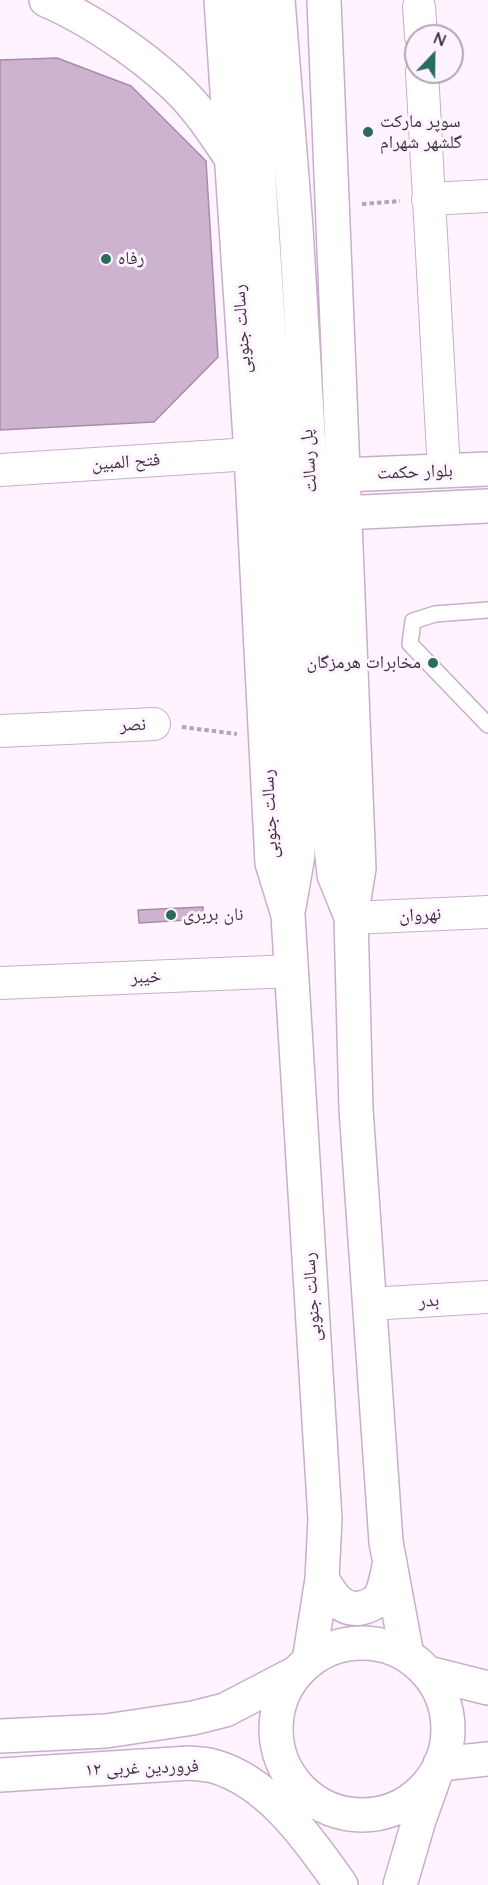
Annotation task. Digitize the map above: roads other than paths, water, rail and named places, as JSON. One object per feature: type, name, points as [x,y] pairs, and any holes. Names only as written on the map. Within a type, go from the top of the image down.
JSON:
[{"type":"main road","points":[[46,0],[62,7],[118,42],[161,74],[192,104],[231,158]]},
{"type":"main road","name":"رسالت جنوبی","points":[[221,0],[251,454],[272,863],[288,915],[325,1519],[322,1579],[302,1667]]},
{"type":"main road","name":"پل رسالت","points":[[247,0],[282,529],[313,817],[351,918]]},
{"type":"main road","name":"پل رسالت","points":[[278,0],[297,240],[320,618],[313,817],[298,855],[288,915]]},
{"type":"main road","points":[[324,0],[359,868],[351,918],[356,1109],[386,1542],[417,1664],[442,1696],[448,1723],[446,1750],[419,1820],[400,1885]]},
{"type":"main road","name":"بلوار حکمت","points":[[342,475],[488,469]]},
{"type":"main road","name":"بلوار حکمت","points":[[343,513],[488,506]]},
{"type":"main road","points":[[322,1579],[334,1599],[348,1608],[369,1606],[379,1598],[390,1562]]},
{"type":"main road","points":[[0,1736],[105,1731],[168,1723],[225,1710],[331,1648],[357,1643],[383,1645],[417,1664],[488,1688]]},
{"type":"main road","points":[[302,1667],[282,1697],[276,1725],[279,1753],[292,1778],[311,1798],[336,1811],[364,1815],[392,1810],[417,1796],[438,1769],[488,1759]]},
{"type":"main road","name":"۱۲ فروردین غربی","points":[[0,1775],[190,1763],[214,1766],[242,1779],[279,1806],[308,1838],[341,1885]]},
{"type":"street","points":[[423,84],[444,471]]},
{"type":"street","points":[[428,199],[488,196]]},
{"type":"street","name":"فتح المبین","points":[[0,470],[251,454]]},
{"type":"street","name":"نصر","points":[[0,731],[154,724]]},
{"type":"street","name":"نهروان","points":[[351,918],[488,912]]},
{"type":"street","name":"خیبر","points":[[0,983],[292,971]]},
{"type":"street","name":"بدر","points":[[369,1304],[488,1297]]},
{"type":"lane","points":[[488,610],[435,614],[412,621],[410,644],[488,725]]},
{"type":"place","name":"سوپر مارکت گلشهر شهرام","points":[[368,132]]},
{"type":"place","name":"رفاه","points":[[106,259]]},
{"type":"place","name":"مخابرات هرمزگان","points":[[433,663]]},
{"type":"place","name":"نان بربری","points":[[171,915]]}]
